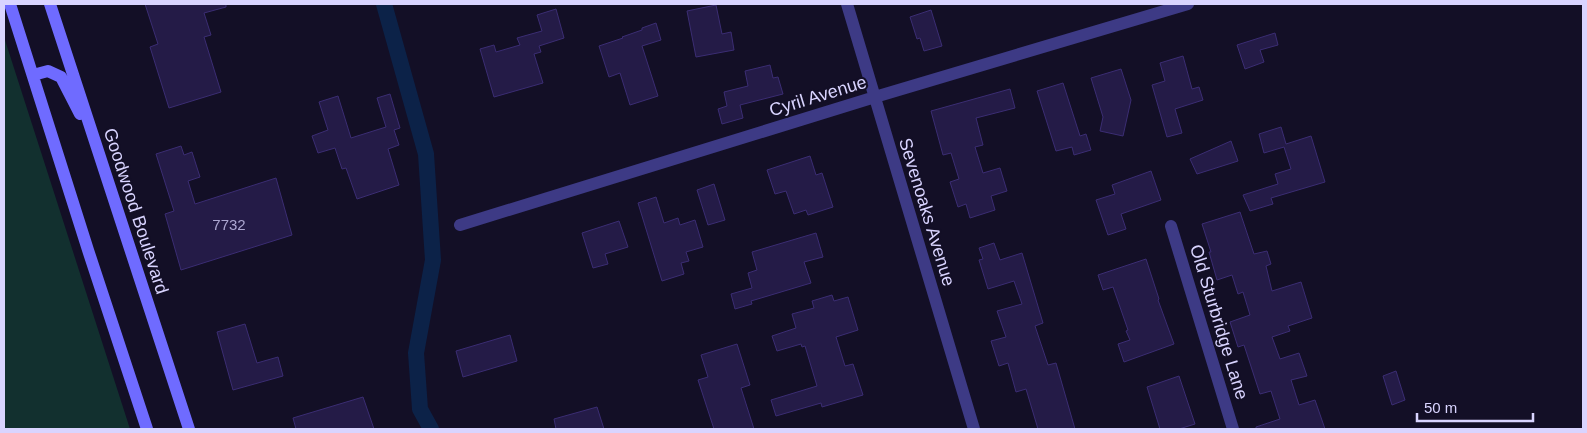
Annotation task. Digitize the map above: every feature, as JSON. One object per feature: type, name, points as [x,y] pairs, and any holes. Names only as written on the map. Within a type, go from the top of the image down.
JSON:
[{"type":"main road","points":[[10,4],[147,429]]},
{"type":"main road","name":"Goodwood Boulevard","points":[[50,4],[189,429]]},
{"type":"main road","points":[[33,75],[48,71],[61,77],[96,143]]},
{"type":"street","name":"Sevenoaks Avenue","points":[[847,4],[974,429]]},
{"type":"street","name":"Cyril Avenue","points":[[460,225],[875,97],[1188,4]]},
{"type":"street","name":"Old Sturbridge Lane","points":[[1170,226],[1233,429]]},
{"type":"green space","points":[[4,37],[130,429],[4,429]]},
{"type":"building","points":[[145,4],[226,4],[226,7],[204,13],[211,35],[204,37],[221,92],[169,108],[150,47],[158,44]]},
{"type":"building","points":[[716,5],[722,34],[731,32],[734,50],[696,57],[687,11]]},
{"type":"building","points":[[556,9],[564,38],[539,46],[541,52],[534,54],[543,83],[494,97],[480,49],[494,45],[496,52],[520,45],[517,38],[542,31],[537,15]]},
{"type":"building","points":[[931,10],[942,46],[924,51],[920,38],[917,39],[910,17]]},
{"type":"building","points":[[656,23],[661,40],[642,46],[658,96],[630,105],[620,73],[609,77],[599,46],[623,38]]},
{"type":"building","points":[[1275,33],[1278,45],[1260,50],[1264,62],[1245,69],[1237,45]]},
{"type":"building","points":[[1183,56],[1192,89],[1199,87],[1203,100],[1175,109],[1182,133],[1167,137],[1152,85],[1165,81],[1160,63]]},
{"type":"building","points":[[770,65],[773,78],[778,77],[783,94],[740,105],[743,118],[722,124],[718,109],[727,106],[724,92],[748,86],[745,71]]},
{"type":"building","points":[[1121,69],[1131,100],[1123,136],[1100,131],[1103,117],[1091,78]]},
{"type":"building","points":[[1063,83],[1080,136],[1086,134],[1091,150],[1074,155],[1072,147],[1056,151],[1037,91]]},
{"type":"building","points":[[1010,89],[1015,108],[976,118],[983,145],[975,147],[983,173],[1000,168],[1007,191],[991,196],[995,210],[970,218],[966,204],[958,207],[950,182],[959,179],[951,153],[943,155],[931,111]]},
{"type":"building","points":[[390,94],[400,128],[394,130],[399,145],[388,149],[399,185],[357,199],[346,168],[342,169],[335,148],[318,153],[312,136],[328,130],[319,102],[338,96],[351,138],[386,127],[377,98]]},
{"type":"building","points":[[1281,127],[1286,144],[1311,136],[1325,182],[1271,198],[1273,204],[1250,211],[1243,195],[1278,184],[1275,174],[1291,169],[1284,147],[1264,153],[1259,134]]},
{"type":"building","points":[[1231,141],[1238,161],[1197,174],[1190,159]]},
{"type":"building","points":[[181,146],[184,155],[192,152],[200,177],[188,181],[195,204],[276,178],[292,235],[181,270],[165,214],[174,211],[156,154]]},
{"type":"building","points":[[810,156],[816,175],[822,173],[833,207],[808,215],[806,210],[794,214],[786,191],[775,194],[767,170]]},
{"type":"building","points":[[1151,171],[1161,200],[1121,214],[1126,229],[1108,235],[1096,200],[1115,194],[1112,185]]},
{"type":"building","points":[[714,184],[725,220],[708,225],[697,190]]},
{"type":"building","points":[[656,197],[664,223],[678,218],[680,225],[695,220],[703,247],[686,252],[689,261],[681,263],[684,274],[662,281],[638,203]]},
{"type":"building","points":[[1240,212],[1254,254],[1267,251],[1271,264],[1266,266],[1272,291],[1301,282],[1312,318],[1288,326],[1290,331],[1272,337],[1280,359],[1299,353],[1307,376],[1291,380],[1299,405],[1315,400],[1325,429],[1256,429],[1256,427],[1280,419],[1271,391],[1260,394],[1244,345],[1238,347],[1230,322],[1250,315],[1243,292],[1238,294],[1232,275],[1217,280],[1202,224]]},
{"type":"building","points":[[619,221],[628,247],[605,254],[608,264],[593,268],[582,233]]},
{"type":"building","points":[[816,233],[823,257],[804,262],[811,283],[751,301],[752,304],[735,309],[731,294],[752,288],[748,273],[757,270],[752,252]]},
{"type":"building","points":[[994,243],[1000,260],[1022,253],[1043,323],[1035,326],[1048,365],[1056,363],[1075,429],[1038,429],[1026,389],[1016,392],[1008,363],[999,366],[991,341],[1006,337],[997,311],[1022,304],[1014,281],[988,289],[979,260],[983,259],[979,248]]},
{"type":"building","points":[[1146,259],[1174,344],[1124,362],[1118,344],[1130,340],[1126,331],[1128,330],[1113,287],[1103,290],[1098,275]]},
{"type":"building","points":[[832,295],[834,301],[848,297],[858,330],[836,337],[845,366],[853,364],[863,395],[822,407],[821,403],[776,416],[771,400],[817,386],[805,346],[802,347],[801,344],[777,351],[772,336],[796,328],[792,314],[814,308],[812,301]]},
{"type":"building","points":[[245,324],[257,363],[278,357],[283,376],[233,390],[217,332]]},
{"type":"building","points":[[510,335],[517,361],[463,377],[456,351]]},
{"type":"building","points":[[737,344],[750,385],[741,388],[754,429],[714,429],[698,380],[708,377],[701,355]]},
{"type":"building","points":[[1396,371],[1405,400],[1392,405],[1383,376]]},
{"type":"building","points":[[1179,376],[1195,424],[1179,429],[1160,429],[1147,387]]},
{"type":"building","points":[[363,397],[374,429],[296,429],[293,418]]},
{"type":"building","points":[[597,407],[604,429],[556,429],[554,419]]},
{"type":"waterway","points":[[384,4],[426,154],[433,260],[416,353],[420,409],[431,429]]}]
